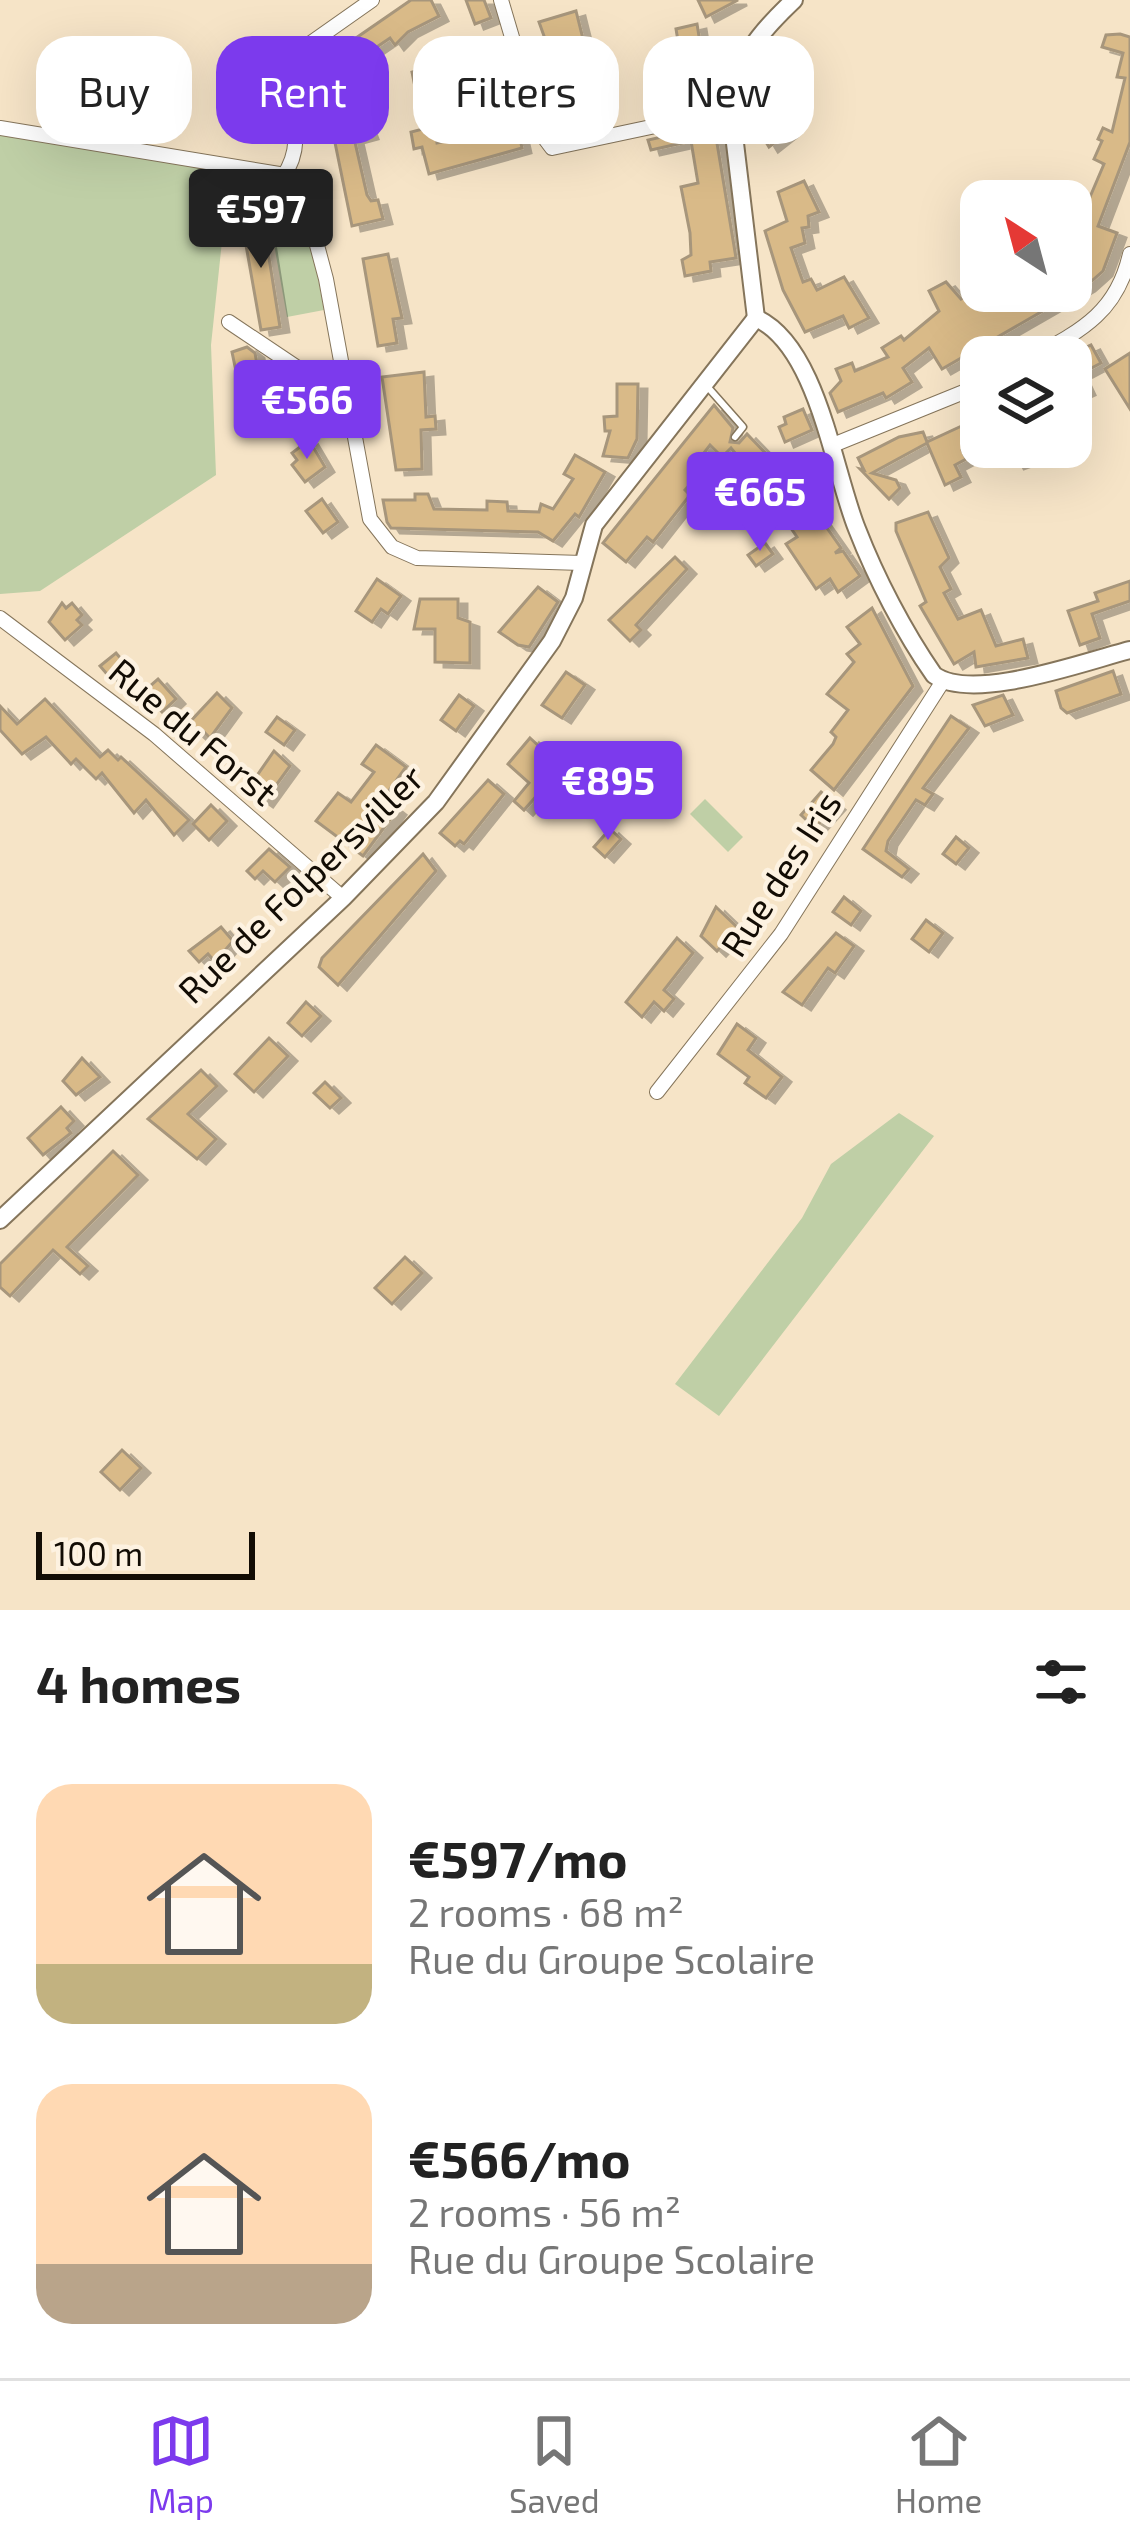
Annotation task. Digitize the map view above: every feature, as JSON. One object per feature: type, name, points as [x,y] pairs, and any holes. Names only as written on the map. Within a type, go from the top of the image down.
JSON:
[{"type":"street","points":[[283,177],[298,138],[287,74],[291,57],[372,0]]},
{"type":"street","points":[[501,0],[512,36]]},
{"type":"street","points":[[760,36],[794,0]]},
{"type":"street","points":[[0,128],[283,177],[306,204],[370,519],[392,547],[418,558],[582,563]]},
{"type":"street","points":[[735,144],[756,319],[772,326],[786,342],[833,445],[869,556],[928,666],[943,681],[969,684],[1019,678],[1130,650]]},
{"type":"street","points":[[1071,336],[1108,308],[1130,254]]},
{"type":"street","name":"Rue de Folpersviller","points":[[4,1208],[343,898],[436,802],[515,697],[567,613],[594,525],[756,319]]},
{"type":"street","points":[[229,322],[329,388],[346,388]]},
{"type":"street","points":[[833,445],[960,394]]},
{"type":"street","name":"Rue du Forst","points":[[0,618],[154,734],[343,898]]},
{"type":"street","name":"Rue des Iris","points":[[657,1092],[781,934],[943,681]]},
{"type":"lane","points":[[703,382],[737,416],[742,427],[735,437]]},
{"type":"green space","points":[[0,133],[36,138],[36,144],[77,144],[230,166],[211,345],[216,475],[40,591],[0,594]]},
{"type":"green space","points":[[306,215],[324,310],[287,317],[270,222]]},
{"type":"green space","points":[[705,799],[743,837],[728,852],[690,814]]},
{"type":"green space","points":[[899,1113],[934,1136],[719,1416],[675,1384],[802,1218],[831,1164]]},
{"type":"building","points":[[411,0],[431,0],[439,16],[408,32],[395,45],[389,36],[359,36]]},
{"type":"building","points":[[466,0],[484,0],[491,18],[475,24]]},
{"type":"building","points":[[698,0],[738,0],[706,17]]},
{"type":"building","points":[[576,11],[582,36],[544,36],[539,22]]},
{"type":"building","points":[[697,24],[699,36],[677,36],[676,29]]},
{"type":"building","points":[[1106,35],[1130,37],[1130,142],[1098,226],[1117,233],[1103,271],[1092,281],[1092,192],[1104,164],[1094,159],[1103,128],[1112,132],[1125,78],[1117,77],[1123,53],[1102,47]]},
{"type":"building","points":[[335,144],[355,144],[367,195],[371,201],[378,200],[383,219],[352,226]]},
{"type":"building","points":[[413,144],[521,144],[522,148],[429,174],[422,147],[414,149]]},
{"type":"building","points":[[692,144],[717,144],[736,258],[710,262],[711,271],[685,276],[682,260],[691,255],[681,187],[698,183]]},
{"type":"building","points":[[804,181],[819,212],[808,216],[809,227],[802,228],[805,243],[791,248],[803,282],[811,279],[817,290],[844,277],[869,318],[849,328],[843,316],[805,332],[783,290],[765,231],[787,221],[778,192]]},
{"type":"building","points":[[262,214],[280,327],[261,330],[241,217]]},
{"type":"building","points":[[388,254],[402,318],[393,319],[397,343],[378,346],[363,259]]},
{"type":"building","points":[[946,282],[960,298],[960,312],[1041,312],[999,336],[960,336],[960,359],[942,369],[929,348],[903,368],[912,382],[886,398],[883,393],[838,412],[830,393],[841,381],[836,369],[852,363],[855,371],[888,357],[882,348],[901,336],[904,340],[939,311],[929,291]]},
{"type":"building","points":[[247,347],[255,353],[259,376],[283,372],[289,392],[242,400],[232,352]]},
{"type":"building","points":[[1092,347],[1101,363],[1092,368]]},
{"type":"building","points":[[1130,353],[1130,409],[1105,369]]},
{"type":"building","points":[[424,372],[426,417],[435,416],[436,429],[421,430],[422,469],[396,470],[382,377]]},
{"type":"building","points":[[617,384],[638,384],[637,439],[628,458],[603,456],[610,431],[605,431],[604,417],[617,416]]},
{"type":"building","points":[[714,405],[733,428],[730,442],[739,443],[747,434],[776,464],[756,479],[731,448],[722,457],[710,445],[694,466],[695,479],[685,490],[690,495],[653,542],[647,537],[626,562],[603,543]]},
{"type":"building","points":[[803,409],[812,430],[785,442],[779,427],[786,424],[784,417]]},
{"type":"building","points":[[960,427],[960,462],[955,465],[961,477],[945,485],[927,443],[872,473],[896,480],[900,488],[889,499],[860,469],[864,470],[858,458],[899,437],[923,432],[927,442]]},
{"type":"building","points":[[309,440],[325,467],[305,482],[292,465],[297,460],[292,453]]},
{"type":"building","points":[[575,455],[605,472],[579,517],[575,514],[553,541],[538,532],[391,528],[387,522],[383,500],[415,500],[415,494],[428,494],[434,509],[487,510],[487,501],[507,502],[508,511],[539,512],[541,504],[553,509],[573,479],[564,474]]},
{"type":"building","points":[[814,459],[827,475],[808,494],[799,474]]},
{"type":"building","points":[[322,499],[338,522],[323,533],[306,511]]},
{"type":"building","points":[[808,501],[841,548],[835,553],[843,551],[860,576],[838,592],[830,579],[816,589],[786,544],[797,537],[784,518]]},
{"type":"building","points":[[928,512],[949,558],[940,567],[951,589],[944,593],[958,619],[981,610],[996,646],[1023,639],[1028,658],[976,667],[974,652],[954,664],[920,606],[926,602],[896,531],[896,523]]},
{"type":"building","points":[[765,543],[773,554],[756,566],[748,555]]},
{"type":"building","points":[[675,557],[687,569],[636,625],[641,630],[630,641],[609,620]]},
{"type":"building","points":[[377,579],[401,596],[388,614],[381,609],[372,622],[356,611]]},
{"type":"building","points":[[1130,581],[1130,601],[1092,614],[1100,638],[1080,645],[1068,611],[1098,601],[1095,593]]},
{"type":"building","points":[[538,587],[558,602],[529,647],[518,645],[499,632]]},
{"type":"building","points":[[420,599],[458,599],[458,618],[470,622],[470,663],[435,662],[435,629],[414,629]]},
{"type":"building","points":[[62,603],[66,608],[72,603],[82,615],[77,620],[82,625],[65,640],[49,622]]},
{"type":"building","points":[[872,608],[913,686],[834,790],[811,770],[833,744],[836,737],[831,732],[848,710],[827,694],[854,662],[847,654],[860,644],[847,627]]},
{"type":"building","points":[[116,653],[128,667],[112,680],[100,666]]},
{"type":"building","points":[[1113,671],[1121,694],[1067,713],[1061,708],[1056,691]]},
{"type":"building","points":[[566,672],[585,685],[562,718],[542,705]]},
{"type":"building","points":[[158,679],[176,699],[162,712],[143,692]]},
{"type":"building","points":[[217,693],[232,708],[210,738],[203,731],[198,735],[187,725]]},
{"type":"building","points":[[459,695],[474,706],[456,731],[441,720]]},
{"type":"building","points":[[1003,695],[1013,715],[985,726],[973,705]]},
{"type":"building","points":[[45,699],[100,757],[108,750],[118,760],[121,757],[189,820],[174,835],[146,800],[134,813],[102,773],[96,779],[76,759],[71,764],[46,737],[22,754],[0,730],[0,706],[17,724]]},
{"type":"building","points":[[951,716],[969,728],[923,788],[933,794],[925,805],[916,800],[888,841],[886,851],[909,869],[902,877],[863,849]]},
{"type":"building","points":[[277,717],[295,730],[284,745],[266,732]]},
{"type":"building","points":[[530,738],[562,767],[524,810],[514,801],[529,783],[508,764]]},
{"type":"building","points":[[376,745],[406,767],[383,799],[397,810],[363,856],[316,821],[338,793],[351,802],[374,772],[362,764]]},
{"type":"building","points":[[572,745],[598,768],[589,778],[563,754]]},
{"type":"building","points":[[274,751],[290,766],[264,802],[247,790]]},
{"type":"building","points":[[488,780],[504,794],[464,844],[460,841],[455,846],[440,833]]},
{"type":"building","points":[[821,792],[836,805],[815,828],[801,815]]},
{"type":"building","points":[[211,805],[227,821],[209,840],[193,824]]},
{"type":"building","points":[[610,829],[621,839],[605,857],[594,847]]},
{"type":"building","points":[[956,837],[969,848],[956,864],[943,854]]},
{"type":"building","points":[[269,849],[290,867],[275,882],[263,871],[255,879],[247,871]]},
{"type":"building","points":[[423,854],[436,871],[338,985],[319,967],[322,958]]},
{"type":"building","points":[[844,897],[861,911],[851,925],[833,912]]},
{"type":"building","points":[[716,907],[738,928],[717,951],[701,936]]},
{"type":"building","points":[[926,920],[943,933],[929,952],[912,939]]},
{"type":"building","points":[[221,927],[233,941],[215,962],[208,954],[199,962],[189,951]]},
{"type":"building","points":[[836,933],[854,946],[835,973],[828,968],[802,1005],[783,992]]},
{"type":"building","points":[[677,938],[693,953],[664,990],[674,999],[664,1011],[654,1002],[642,1017],[626,1002]]},
{"type":"building","points":[[306,1002],[321,1016],[302,1036],[288,1023]]},
{"type":"building","points":[[737,1024],[756,1038],[748,1050],[782,1077],[766,1098],[745,1083],[749,1077],[718,1054]]},
{"type":"building","points":[[269,1038],[288,1056],[254,1092],[235,1074]]},
{"type":"building","points":[[82,1058],[100,1077],[76,1095],[63,1081]]},
{"type":"building","points":[[201,1070],[217,1086],[188,1114],[216,1139],[197,1159],[148,1119]]},
{"type":"building","points":[[325,1082],[341,1098],[330,1108],[314,1093]]},
{"type":"building","points":[[61,1107],[74,1121],[67,1128],[71,1133],[43,1155],[28,1138]]},
{"type":"building","points":[[113,1151],[138,1175],[67,1247],[88,1266],[80,1274],[53,1250],[10,1296],[0,1287],[0,1264]]},
{"type":"building","points":[[405,1257],[422,1273],[392,1304],[375,1288]]},
{"type":"building","points":[[122,1450],[141,1468],[120,1490],[101,1472]]}]
